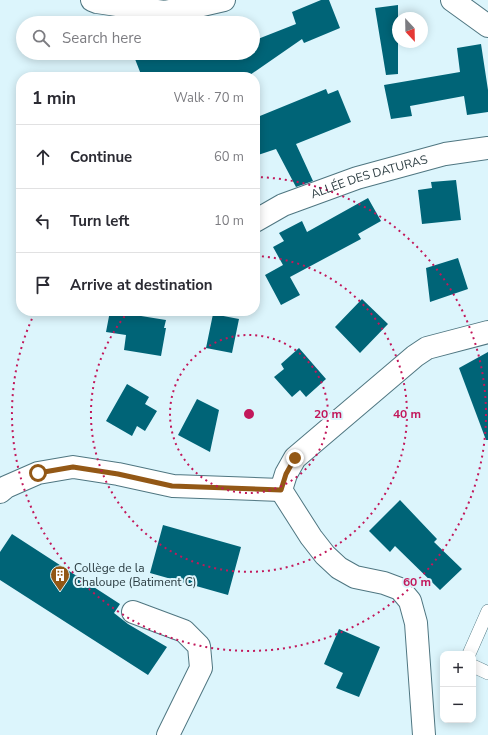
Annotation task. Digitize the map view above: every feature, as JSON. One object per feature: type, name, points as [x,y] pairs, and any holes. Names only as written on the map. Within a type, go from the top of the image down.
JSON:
[{"type":"street","points":[[92,0],[164,12],[192,8],[224,0]]},
{"type":"street","points":[[452,0],[488,26]]},
{"type":"street","name":"ALLÉE DES DATURAS","points":[[260,218],[283,204],[356,178],[445,154],[488,148]]},
{"type":"street","points":[[424,735],[416,623],[410,601],[400,589],[384,583],[355,577],[340,568],[326,555],[311,537],[281,490],[286,474],[295,458],[415,356],[427,348],[488,332]]},
{"type":"street","points":[[0,492],[6,486],[38,473],[73,467],[118,474],[172,486],[281,490]]},
{"type":"street","points":[[133,612],[184,631],[199,646],[201,668],[168,735]]},
{"type":"lane","points":[[470,651],[488,611]]},
{"type":"lane","points":[[476,667],[488,673]]},
{"type":"building","points":[[321,0],[329,0],[340,28],[304,43],[302,39],[254,72],[140,72],[135,60],[260,60],[260,38],[296,24],[292,12]]},
{"type":"building","points":[[398,5],[398,12],[392,12],[392,48],[398,48],[398,74],[386,75],[375,8]]},
{"type":"building","points":[[481,44],[488,90],[488,112],[467,115],[464,96],[410,106],[412,116],[391,119],[384,85],[460,72],[457,48]]},
{"type":"building","points":[[326,89],[328,94],[338,90],[351,122],[296,144],[313,181],[296,187],[276,149],[260,154],[260,116]]},
{"type":"building","points":[[456,180],[461,220],[422,224],[418,190],[432,188],[431,182]]},
{"type":"building","points":[[368,198],[381,221],[358,234],[361,239],[290,277],[300,295],[281,305],[265,275],[283,265],[273,247],[284,241],[279,233],[302,221],[307,232]]},
{"type":"building","points":[[458,258],[468,289],[430,302],[426,268]]},
{"type":"building","points":[[362,299],[388,324],[360,353],[335,327]]},
{"type":"building","points":[[109,316],[141,316],[166,320],[161,356],[124,350],[126,335],[106,332]]},
{"type":"building","points":[[213,316],[223,316],[239,319],[232,353],[206,348]]},
{"type":"building","points":[[299,348],[326,379],[306,397],[300,390],[292,397],[274,377],[284,369],[281,364]]},
{"type":"building","points":[[488,352],[488,440],[486,440],[459,368]]},
{"type":"building","points":[[127,384],[149,397],[145,404],[157,411],[145,431],[137,426],[132,436],[106,421]]},
{"type":"building","points":[[197,399],[219,410],[210,452],[178,435]]},
{"type":"building","points":[[400,500],[437,539],[434,542],[462,569],[440,590],[395,546],[390,552],[369,531]]},
{"type":"building","points":[[163,525],[241,547],[228,595],[150,573]]},
{"type":"building","name":"Collège de la Chaloupe (Batiment C)","points":[[12,534],[120,604],[114,613],[128,624],[167,647],[148,675],[0,580],[0,552]]},
{"type":"building","points":[[339,629],[380,647],[359,697],[336,688],[343,673],[324,664]]},
{"type":"place","name":"Collège de la Chaloupe (Batiment C)","points":[[60,592]]},
{"type":"route","points":[[38,473],[73,467],[118,474],[172,486],[281,490],[286,474],[295,458]]}]
